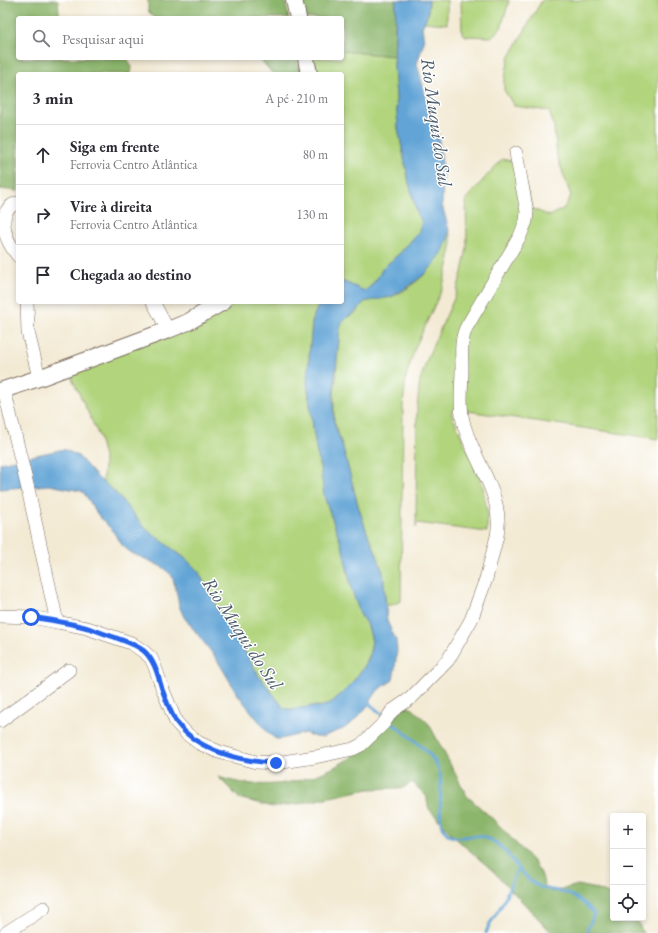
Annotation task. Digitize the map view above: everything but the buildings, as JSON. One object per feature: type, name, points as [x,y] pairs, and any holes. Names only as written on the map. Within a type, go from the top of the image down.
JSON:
[{"type":"main road","points":[[294,0],[298,16]]},
{"type":"main road","points":[[306,60],[309,72]]},
{"type":"main road","points":[[2,390],[39,378],[168,330],[188,322],[220,304]]},
{"type":"street","points":[[0,616],[31,617],[87,628],[131,643],[151,658],[176,722],[187,734],[199,743],[219,752],[256,762],[276,763],[315,757],[358,747],[384,724],[392,711],[412,698],[448,660],[468,627],[486,579],[499,529],[494,493],[473,450],[463,422],[461,407],[462,343],[466,328],[520,236],[526,221],[527,212],[516,153]]},
{"type":"street","points":[[16,203],[9,207],[4,214],[1,221],[1,228],[3,234],[16,253]]},
{"type":"street","points":[[26,304],[28,332],[39,378]]},
{"type":"street","points":[[154,304],[168,330]]},
{"type":"street","points":[[2,390],[28,489],[57,622]]},
{"type":"street","points":[[0,721],[69,670]]},
{"type":"street","points":[[6,933],[44,908]]},
{"type":"green space","points":[[0,0],[58,0],[58,16],[16,16],[16,60],[128,60],[132,67],[131,72],[16,72],[16,191],[0,189]]},
{"type":"green space","points":[[148,0],[285,0],[289,16],[153,16],[148,11]]},
{"type":"green space","points":[[300,0],[396,0],[394,56],[344,51],[344,16],[304,16]]},
{"type":"green space","points":[[429,0],[447,0],[447,24],[424,22],[428,14]]},
{"type":"green space","points":[[461,0],[509,0],[501,28],[491,37],[466,36],[462,33]]},
{"type":"green space","points":[[542,0],[658,0],[658,439],[454,409],[451,413],[482,482],[487,511],[487,532],[417,523],[416,528],[417,407],[420,380],[429,354],[456,294],[462,272],[467,248],[466,199],[502,159],[517,162],[533,209],[550,216],[564,208],[571,196],[557,156],[554,127],[549,111],[514,106],[504,90],[504,82],[509,58]]},
{"type":"green space","points":[[344,51],[394,56],[398,128],[409,183],[417,213],[422,223],[418,233],[400,253],[383,268],[370,287],[364,291],[344,282],[344,72],[314,72],[311,60],[344,60]]},
{"type":"green space","points":[[261,60],[297,60],[299,72],[271,72]]},
{"type":"green space","points":[[449,230],[451,248],[448,258],[450,258],[442,289],[415,348],[406,376],[403,406],[401,601],[392,605],[386,605],[383,573],[359,509],[334,420],[334,397],[340,328],[343,321],[357,312],[364,302],[391,297],[411,286],[420,279],[429,270],[442,250],[447,240]]},
{"type":"green space","points":[[229,304],[319,304],[312,321],[307,382],[316,449],[325,499],[343,549],[348,574],[361,616],[368,626],[372,641],[369,656],[364,667],[348,688],[332,702],[324,706],[312,706],[296,709],[286,709],[283,707],[259,676],[242,646],[222,616],[198,571],[186,559],[146,529],[114,491],[103,482],[104,458],[99,436],[69,372],[223,309]]},
{"type":"green space","points":[[401,704],[413,709],[429,724],[467,796],[493,819],[532,860],[541,873],[545,887],[553,892],[578,885],[596,889],[610,895],[610,921],[637,921],[643,933],[552,933],[493,871],[452,835],[429,809],[426,796],[412,782],[403,788],[368,789],[298,804],[273,807],[238,798],[218,777],[249,784],[279,784],[309,778],[324,772],[356,754]]},
{"type":"water","points":[[396,0],[429,0],[428,14],[422,27],[424,42],[417,64],[426,97],[437,125],[443,171],[442,205],[449,230],[448,240],[442,253],[425,274],[391,297],[364,302],[357,311],[343,320],[340,328],[333,399],[334,423],[343,448],[359,509],[383,573],[387,621],[396,640],[397,650],[393,680],[378,690],[366,708],[352,723],[343,729],[324,737],[315,737],[305,733],[276,739],[269,734],[238,695],[216,658],[184,617],[179,606],[172,576],[164,568],[131,553],[122,545],[81,491],[49,485],[0,489],[0,463],[64,449],[78,456],[98,478],[114,491],[146,529],[186,559],[198,571],[222,617],[242,646],[259,676],[284,708],[291,710],[312,706],[322,707],[332,702],[348,688],[369,659],[372,641],[368,626],[361,616],[352,591],[343,549],[324,496],[307,382],[312,324],[319,304],[344,304],[344,282],[365,291],[378,277],[383,268],[400,253],[418,233],[422,223],[417,213],[409,183],[398,128],[394,67]]},
{"type":"waterway","points":[[367,702],[384,716]]},
{"type":"waterway","points":[[390,721],[420,745],[438,767],[441,781],[441,821],[444,830],[448,835],[454,837],[480,836],[487,838],[501,847],[528,879],[535,884],[550,890],[564,892],[579,900],[594,914],[586,933]]},
{"type":"waterway","points":[[486,933],[489,925],[503,903],[518,867]]},
{"type":"route","points":[[31,617],[87,628],[131,643],[151,658],[176,722],[187,734],[199,743],[219,752],[256,762],[276,763]]},
{"type":"water label","name":"Rio Muqui do Sul","points":[[437,122]]},
{"type":"water label","name":"Rio Muqui do Sul","points":[[243,633]]}]
